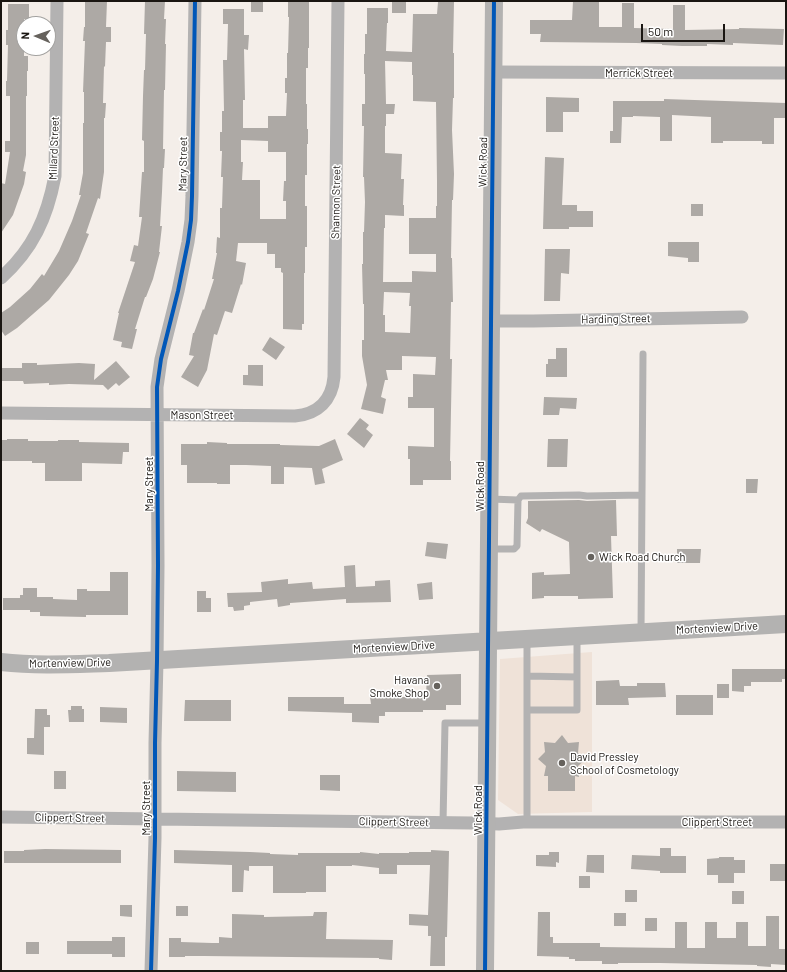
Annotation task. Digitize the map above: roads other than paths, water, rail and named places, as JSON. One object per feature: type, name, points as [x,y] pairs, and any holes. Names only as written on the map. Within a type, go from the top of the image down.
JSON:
[{"type":"street","name":"Millard Street","points":[[1,278],[11,269],[26,251],[38,231],[46,213],[55,176],[57,1]]},
{"type":"street","name":"Mary Street","points":[[151,971],[155,819],[158,566],[157,387],[161,359],[178,291],[191,220],[195,1]]},
{"type":"street","name":"Shannon Street","points":[[326,401],[332,391],[334,377],[338,1]]},
{"type":"street","name":"Wick Road","points":[[485,971],[494,1]]},
{"type":"street","name":"Merrick Street","points":[[493,72],[786,74]]},
{"type":"street","name":"Harding Street","points":[[490,321],[742,317]]},
{"type":"street","name":"Mason Street","points":[[1,413],[302,416],[313,412],[326,401]]},
{"type":"street","name":"Mortenview Drive","points":[[1,662],[18,664],[109,663],[786,624]]},
{"type":"street","name":"Clippert Street","points":[[1,817],[487,824],[527,822],[786,822]]},
{"type":"lane","points":[[640,633],[643,354]]},
{"type":"lane","points":[[488,549],[514,549],[518,546],[518,500],[521,496],[579,494],[587,496],[642,495]]},
{"type":"lane","points":[[489,499],[518,500]]},
{"type":"lane","points":[[528,710],[577,710],[577,636]]},
{"type":"lane","points":[[527,639],[527,822]]},
{"type":"lane","points":[[528,676],[577,677]]},
{"type":"lane","points":[[443,823],[445,723],[487,723]]},
{"type":"place","name":"Wick Road Church","points":[[591,557]]},
{"type":"place","name":"Havana Smoke Shop","points":[[437,686]]},
{"type":"place","name":"David Pressley School of Cosmetology","points":[[562,763]]}]
